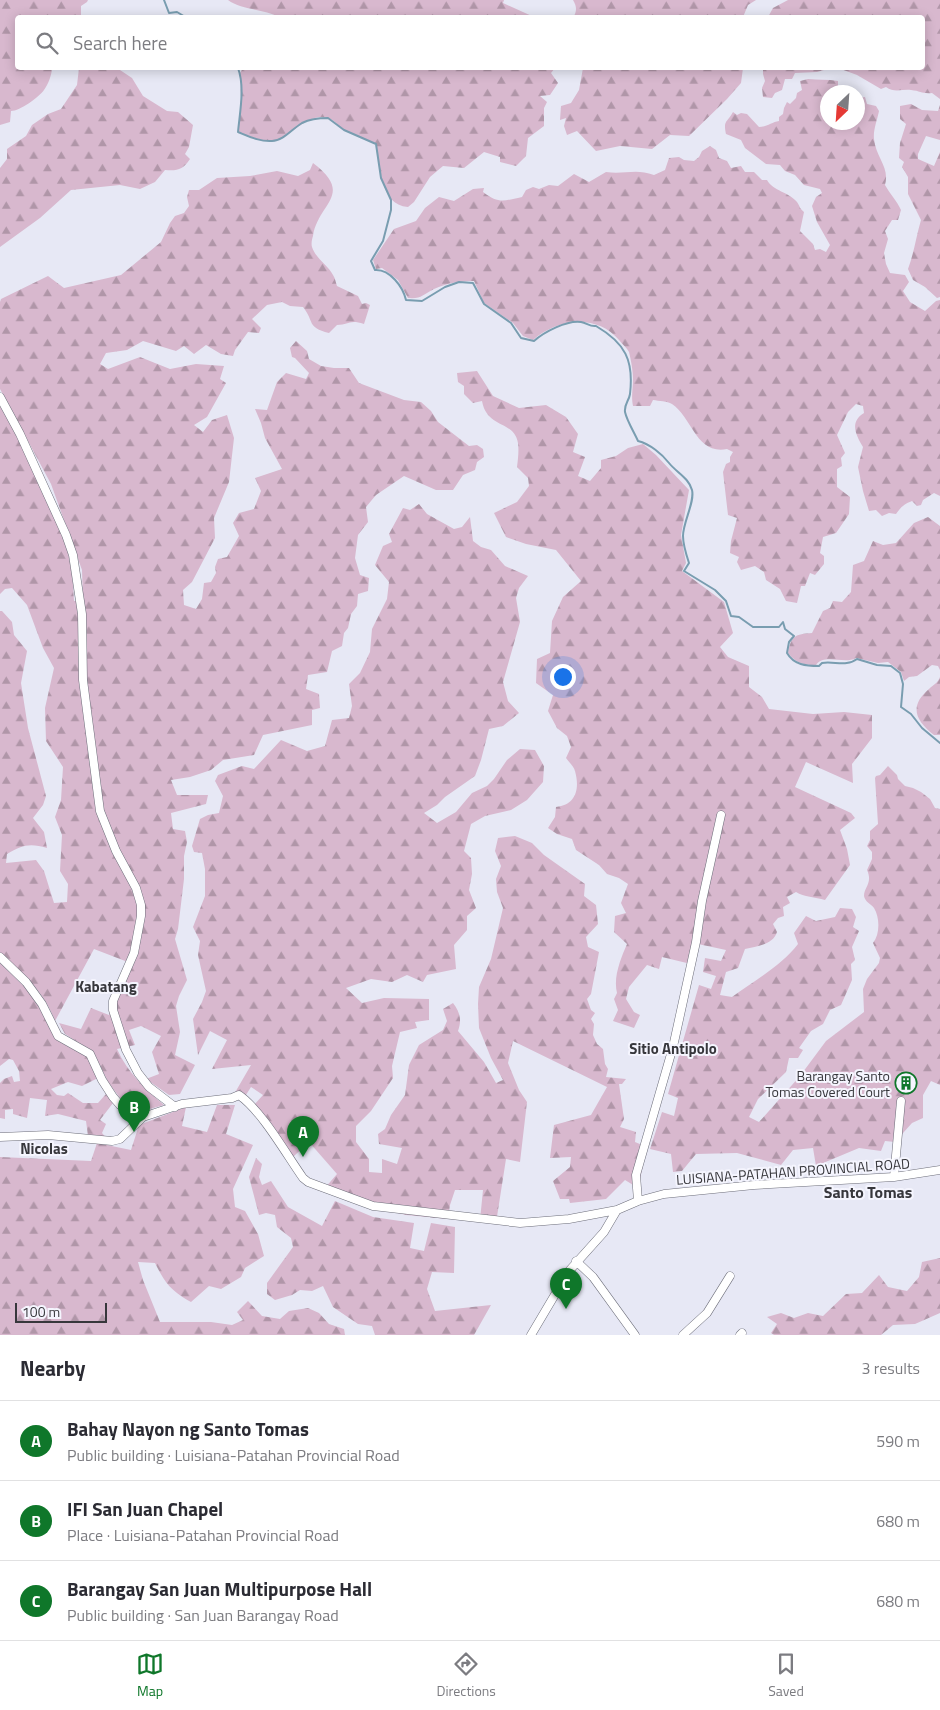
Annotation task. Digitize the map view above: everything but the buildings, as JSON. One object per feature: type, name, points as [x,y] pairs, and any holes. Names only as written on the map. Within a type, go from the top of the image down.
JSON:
[{"type":"street","points":[[0,397],[20,434],[66,535],[73,555],[82,614],[83,674],[100,811],[116,851],[136,888],[141,905],[141,916],[134,953],[113,1000],[114,1010],[126,1050],[138,1073],[149,1087],[174,1107]]},
{"type":"street","points":[[638,1201],[636,1175],[673,1047],[721,815]]},
{"type":"street","points":[[0,958],[26,982],[42,1004],[58,1036],[90,1054],[106,1088],[120,1105],[130,1112],[143,1117],[120,1139],[112,1141],[48,1135],[0,1138]]},
{"type":"street","name":"LUISIANA-PATAHAN PROVINCIAL ROAD","points":[[143,1117],[191,1102],[232,1098],[239,1095],[268,1126],[299,1172],[308,1182],[373,1206],[520,1224],[568,1220],[617,1210],[638,1201],[664,1194],[724,1187],[894,1177],[940,1170]]},
{"type":"street","points":[[894,1177],[901,1101]]},
{"type":"street","points":[[531,1335],[576,1261],[604,1232],[617,1210]]},
{"type":"street","points":[[576,1261],[593,1277],[635,1335]]},
{"type":"street","points":[[683,1335],[707,1313],[730,1276]]},
{"type":"green space","points":[[0,0],[88,0],[81,6],[81,15],[15,15],[15,70],[52,70],[42,93],[24,106],[11,111],[10,122],[0,125]]},
{"type":"green space","points":[[228,0],[504,0],[503,3],[530,15],[275,15]]},
{"type":"green space","points":[[573,0],[756,0],[748,5],[744,15],[574,15],[575,5]]},
{"type":"green space","points":[[788,0],[940,0],[940,99],[932,93],[895,90],[886,87],[881,89],[857,75],[843,70],[925,70],[925,15],[769,15],[773,8]]},
{"type":"green space","points":[[79,70],[120,70],[132,78],[143,96],[167,111],[178,112],[193,125],[189,147],[185,154],[190,159],[185,166],[179,169],[165,170],[155,182],[140,189],[120,185],[71,190],[40,218],[0,247],[0,168],[7,159],[7,149],[26,136],[32,125],[48,114],[61,109],[77,85]]},
{"type":"green space","points":[[242,70],[553,70],[551,73],[558,83],[550,95],[540,96],[547,102],[544,108],[544,126],[528,138],[526,156],[516,166],[500,162],[500,157],[484,152],[464,168],[443,166],[430,177],[414,202],[408,207],[399,205],[386,192],[376,144],[344,130],[330,119],[313,118],[285,136],[271,141],[258,140],[238,132],[241,100],[240,73]]},
{"type":"green space","points":[[583,70],[743,70],[741,83],[689,136],[670,135],[652,149],[620,146],[596,151],[577,131],[567,135],[564,126],[566,118],[560,120],[561,106],[571,103],[579,90]]},
{"type":"green space","points":[[763,70],[824,70],[795,73],[792,79],[785,79],[782,90],[775,93],[772,98],[763,97],[762,88],[765,81]]},
{"type":"green space","points":[[808,79],[838,81],[838,85],[820,85],[820,130],[865,130],[865,97],[867,104],[876,106],[879,111],[874,132],[875,146],[886,173],[885,185],[901,210],[898,220],[892,220],[885,231],[888,239],[884,253],[886,264],[890,273],[905,275],[909,282],[903,291],[910,302],[925,311],[936,301],[940,300],[940,496],[934,493],[923,500],[921,505],[917,506],[912,501],[909,502],[896,514],[889,513],[882,516],[876,510],[869,511],[858,467],[863,447],[855,429],[857,420],[864,413],[863,406],[856,404],[848,412],[837,435],[845,453],[841,458],[842,466],[837,469],[837,487],[850,497],[849,514],[836,533],[823,537],[820,553],[824,556],[824,564],[815,575],[810,573],[805,586],[801,586],[797,603],[786,601],[780,589],[766,580],[764,572],[755,566],[741,570],[737,562],[739,557],[730,553],[737,518],[728,515],[723,472],[726,464],[730,462],[733,452],[727,449],[717,449],[708,446],[701,441],[685,417],[670,403],[653,400],[650,406],[633,406],[633,376],[629,352],[610,331],[600,326],[576,322],[553,327],[533,340],[523,336],[513,323],[484,303],[474,281],[449,284],[419,297],[408,298],[398,280],[382,268],[376,269],[373,260],[394,229],[416,221],[425,208],[439,197],[454,201],[473,189],[484,188],[483,192],[488,196],[497,200],[506,200],[522,197],[526,190],[533,187],[539,189],[549,185],[558,186],[574,174],[589,182],[606,172],[641,172],[654,175],[665,170],[669,158],[679,157],[684,160],[694,161],[702,151],[710,146],[716,150],[719,158],[727,161],[731,168],[741,166],[745,172],[754,172],[762,180],[767,180],[773,187],[794,199],[804,212],[800,231],[813,244],[815,250],[820,249],[826,252],[830,245],[817,222],[812,206],[816,197],[822,193],[820,189],[804,185],[795,175],[785,171],[780,165],[766,164],[745,148],[741,140],[726,134],[725,129],[726,122],[733,112],[737,115],[741,113],[747,114],[759,127],[779,121],[779,117],[783,114],[787,102],[790,104],[796,98],[797,93],[802,90],[800,81]]},
{"type":"green space","points":[[911,104],[922,110],[938,111],[940,105],[940,140],[926,136],[918,154],[918,159],[934,166],[940,152],[940,297],[937,298],[925,287],[913,280],[908,269],[921,220],[908,194],[908,177],[902,167],[904,162],[899,158],[900,143],[906,124],[900,119],[900,106]]},
{"type":"green space","points":[[313,163],[325,174],[331,183],[333,191],[331,199],[316,225],[312,247],[316,255],[331,271],[337,286],[358,296],[362,304],[370,305],[364,324],[352,322],[337,325],[329,333],[314,326],[303,307],[290,306],[282,302],[267,305],[252,319],[261,328],[259,333],[248,332],[233,356],[221,354],[206,345],[194,354],[184,346],[176,351],[143,341],[127,350],[106,353],[100,364],[108,369],[140,357],[170,369],[196,364],[224,366],[220,379],[226,383],[207,417],[194,425],[203,432],[212,420],[227,415],[234,438],[229,482],[214,518],[215,538],[192,582],[183,590],[184,605],[196,609],[202,599],[204,583],[211,582],[216,573],[215,567],[218,559],[227,557],[239,536],[233,523],[239,513],[254,509],[261,491],[255,478],[282,469],[265,438],[255,409],[267,410],[277,382],[286,373],[306,379],[309,373],[292,357],[290,348],[296,341],[307,351],[309,359],[321,366],[349,368],[359,383],[404,400],[421,402],[431,411],[438,422],[469,446],[477,445],[483,449],[484,457],[477,462],[475,470],[463,475],[453,490],[436,490],[404,476],[376,495],[366,507],[368,522],[358,535],[355,558],[360,575],[369,578],[368,591],[358,594],[357,606],[351,614],[348,628],[344,633],[342,646],[332,651],[327,672],[308,675],[306,689],[319,694],[320,708],[312,710],[312,725],[263,735],[254,755],[223,760],[211,770],[190,777],[171,780],[177,795],[208,795],[206,804],[171,813],[173,829],[185,831],[187,842],[184,856],[184,879],[178,929],[175,939],[187,980],[176,1006],[180,1032],[175,1055],[195,1065],[180,1094],[169,1095],[146,1079],[159,1074],[152,1052],[161,1036],[141,1026],[129,1030],[135,1045],[117,1049],[121,1058],[138,1080],[164,1105],[139,1112],[123,1102],[108,1082],[94,1053],[65,1034],[59,1023],[81,1029],[91,1008],[109,1015],[133,964],[94,949],[55,1021],[39,992],[25,976],[0,954],[0,611],[12,622],[14,635],[27,651],[21,683],[28,728],[46,796],[43,805],[33,818],[44,832],[47,848],[31,845],[22,847],[7,854],[6,863],[36,860],[44,871],[54,903],[67,902],[68,884],[60,871],[62,835],[55,817],[61,800],[63,767],[46,741],[45,708],[54,668],[43,648],[27,605],[12,588],[5,589],[0,594],[0,405],[25,444],[58,515],[72,569],[74,601],[83,601],[82,570],[51,484],[0,389],[0,302],[1,299],[48,276],[64,288],[121,275],[161,242],[175,216],[184,213],[189,206],[187,197],[189,190],[199,190],[217,178],[250,176],[277,171],[298,176],[310,170]]},
{"type":"green space","points":[[477,371],[493,396],[519,408],[546,405],[566,417],[578,434],[573,452],[585,457],[578,476],[590,481],[601,468],[601,460],[616,456],[628,448],[643,444],[689,490],[681,535],[686,563],[682,571],[724,602],[733,633],[720,647],[728,657],[749,666],[749,687],[762,697],[769,709],[813,714],[844,712],[872,715],[872,738],[852,764],[853,783],[806,762],[795,787],[851,813],[855,818],[840,830],[847,849],[850,865],[825,900],[796,892],[787,897],[790,903],[783,907],[784,916],[778,918],[773,924],[777,932],[772,940],[745,949],[738,968],[726,972],[720,995],[732,997],[791,952],[798,944],[794,933],[806,916],[816,921],[835,917],[840,908],[852,909],[856,917],[853,927],[859,931],[852,947],[855,960],[851,964],[852,980],[841,1005],[830,1010],[823,1024],[811,1031],[799,1048],[803,1050],[798,1058],[789,1058],[786,1072],[758,1099],[749,1117],[759,1122],[800,1076],[826,1041],[864,1012],[863,989],[867,979],[879,963],[880,958],[873,943],[878,931],[877,916],[874,908],[864,896],[869,882],[867,870],[872,859],[872,852],[867,846],[870,840],[870,831],[878,824],[876,776],[880,775],[888,766],[905,786],[921,792],[930,799],[935,808],[940,809],[940,1085],[931,1081],[923,1095],[923,1118],[912,1123],[895,1142],[885,1141],[881,1151],[859,1148],[816,1166],[813,1148],[793,1150],[781,1165],[737,1153],[696,1154],[682,1171],[673,1172],[671,1154],[650,1149],[662,1112],[674,1116],[678,1098],[668,1094],[699,985],[711,989],[716,976],[703,972],[705,958],[721,961],[726,950],[698,944],[695,965],[662,957],[659,969],[647,965],[629,987],[626,999],[634,1012],[640,1015],[634,1028],[613,1021],[618,1010],[614,999],[617,993],[617,974],[627,944],[614,932],[615,916],[626,913],[621,903],[628,884],[619,878],[607,874],[599,865],[576,850],[572,839],[557,834],[548,828],[555,817],[556,807],[563,806],[572,799],[575,795],[577,784],[574,768],[566,758],[571,747],[567,736],[557,728],[548,711],[553,695],[536,683],[537,659],[550,653],[552,621],[563,597],[581,581],[556,550],[526,544],[506,537],[494,513],[517,502],[529,486],[528,478],[517,467],[518,443],[516,436],[489,416],[482,401],[473,403],[464,394],[464,386],[458,382],[457,373]]},
{"type":"green space","points":[[419,504],[427,514],[454,529],[462,527],[470,517],[473,541],[481,547],[491,550],[505,566],[528,576],[519,588],[516,598],[520,622],[503,682],[508,701],[519,713],[503,726],[489,729],[475,776],[424,813],[437,823],[456,812],[472,793],[487,786],[507,760],[520,749],[535,750],[544,766],[543,782],[527,800],[511,810],[485,816],[471,824],[464,851],[471,858],[472,874],[469,890],[476,908],[467,916],[467,930],[454,945],[456,969],[427,975],[423,982],[407,975],[392,982],[371,979],[346,988],[362,1003],[384,998],[429,999],[429,1020],[415,1022],[417,1028],[400,1032],[392,1066],[393,1078],[371,1111],[356,1126],[356,1142],[369,1159],[369,1172],[382,1173],[382,1159],[397,1164],[402,1148],[379,1144],[378,1134],[385,1129],[391,1115],[405,1095],[409,1065],[419,1045],[443,1030],[447,1021],[443,1009],[453,1003],[460,1016],[458,1031],[484,1062],[496,1083],[503,1080],[491,1058],[479,1028],[478,1004],[479,987],[491,959],[503,908],[497,892],[496,879],[501,866],[495,851],[498,838],[515,836],[532,843],[544,855],[585,884],[584,896],[596,905],[598,924],[586,937],[588,947],[599,952],[591,994],[587,999],[591,1010],[595,1013],[591,1019],[594,1024],[593,1035],[597,1044],[603,1049],[605,1064],[608,1069],[606,1077],[626,1079],[622,1084],[619,1084],[624,1119],[620,1127],[636,1132],[635,1142],[647,1147],[638,1188],[625,1180],[606,1199],[570,1203],[569,1199],[560,1199],[553,1181],[570,1167],[571,1157],[550,1158],[554,1125],[591,1115],[607,1087],[513,1041],[508,1063],[519,1090],[527,1102],[520,1162],[506,1159],[496,1223],[480,1220],[483,1190],[455,1190],[448,1219],[406,1215],[369,1206],[324,1189],[337,1174],[309,1142],[293,1157],[254,1105],[263,1095],[251,1087],[244,1098],[233,1096],[251,1065],[212,1069],[227,1040],[210,1031],[198,1055],[193,1019],[206,991],[198,955],[200,941],[193,927],[205,896],[205,869],[202,853],[194,852],[192,846],[200,819],[219,813],[223,796],[215,781],[218,775],[242,766],[254,769],[281,740],[307,751],[325,746],[332,720],[349,718],[352,706],[349,684],[360,673],[370,652],[372,629],[387,599],[389,582],[375,565],[383,546],[392,542],[389,534],[403,508],[410,510]]},
{"type":"green space","points":[[928,517],[940,526],[940,670],[938,666],[932,665],[917,676],[909,677],[904,681],[901,672],[888,662],[878,663],[856,658],[851,660],[829,659],[816,665],[811,665],[800,663],[794,659],[788,653],[792,639],[798,635],[812,633],[823,611],[830,608],[833,601],[842,602],[851,592],[853,565],[864,561],[873,541],[883,545],[896,543],[914,523]]},
{"type":"green space","points":[[940,677],[940,735],[934,735],[922,724],[917,713],[917,707],[923,695]]},
{"type":"green space","points":[[0,963],[32,994],[58,1040],[88,1057],[98,1078],[82,1086],[68,1082],[51,1089],[57,1095],[64,1096],[68,1093],[83,1103],[98,1103],[106,1094],[113,1103],[100,1120],[106,1124],[102,1133],[108,1140],[88,1136],[86,1121],[58,1114],[45,1116],[47,1100],[30,1098],[27,1118],[13,1114],[13,1109],[5,1110],[5,1119],[0,1118],[0,1083],[12,1076],[14,1082],[20,1081],[19,1071],[13,1060],[9,1059],[0,1066]]},
{"type":"green space","points":[[217,1105],[235,1105],[226,1134],[253,1145],[233,1189],[235,1207],[245,1211],[258,1234],[264,1256],[245,1268],[241,1277],[221,1289],[209,1286],[191,1302],[169,1286],[155,1263],[138,1262],[143,1280],[160,1322],[211,1322],[232,1325],[243,1320],[237,1312],[248,1301],[262,1316],[280,1319],[289,1311],[308,1308],[319,1313],[329,1324],[344,1329],[345,1335],[0,1335],[0,1157],[91,1161],[97,1143],[131,1150],[139,1125],[186,1107],[182,1126],[207,1132]]},
{"type":"green space","points":[[256,1158],[262,1164],[259,1177],[262,1185],[271,1181],[288,1207],[322,1226],[335,1201],[373,1217],[414,1223],[410,1248],[424,1251],[431,1223],[455,1227],[454,1273],[432,1272],[427,1289],[435,1311],[491,1305],[474,1335],[375,1335],[372,1326],[358,1324],[333,1307],[323,1286],[312,1291],[300,1290],[292,1295],[275,1300],[267,1294],[267,1283],[293,1247],[291,1238],[277,1227],[275,1215],[266,1213],[259,1215],[249,1177]]},
{"type":"green space","points":[[940,1258],[940,1313],[915,1324],[893,1325],[881,1335],[774,1335],[771,1333],[777,1324],[767,1317],[781,1313],[794,1318],[808,1313],[823,1316],[846,1294],[862,1293],[879,1275],[888,1287],[907,1291],[919,1277],[922,1262]]},
{"type":"waterway","points":[[164,0],[169,13],[177,12],[182,15]]},
{"type":"waterway","points":[[239,70],[242,91],[238,132],[259,140],[276,140],[284,137],[298,125],[305,122],[328,118],[344,130],[376,144],[381,178],[391,200],[391,210],[383,241],[371,261],[375,270],[386,272],[395,280],[406,300],[422,301],[445,287],[459,282],[473,283],[484,304],[511,323],[521,338],[534,341],[556,327],[581,322],[596,326],[614,339],[621,346],[629,362],[631,382],[625,412],[638,441],[647,444],[659,453],[685,479],[692,490],[692,500],[683,536],[689,563],[684,571],[715,590],[726,601],[731,616],[739,617],[753,627],[779,627],[783,622],[785,629],[794,636],[789,642],[787,653],[797,662],[805,665],[819,666],[822,663],[849,663],[857,659],[877,665],[891,666],[900,673],[903,684],[901,707],[911,714],[922,728],[940,743]]},
{"type":"place","name":"Barangay Santo Tomas Covered Court","points":[[906,1083]]},
{"type":"place","name":"IFI San Juan Chapel","points":[[134,1132]]},
{"type":"place","name":"Bahay Nayon ng Santo Tomas","points":[[303,1157]]},
{"type":"place","name":"Barangay San Juan Multipurpose Hall","points":[[566,1309]]},
{"type":"district","name":"Kabatang","points":[[106,986]]},
{"type":"district","name":"Sitio Antipolo","points":[[673,1048]]},
{"type":"district","name":"Nicolas","points":[[44,1148]]},
{"type":"district","name":"Santo Tomas","points":[[868,1192]]}]
